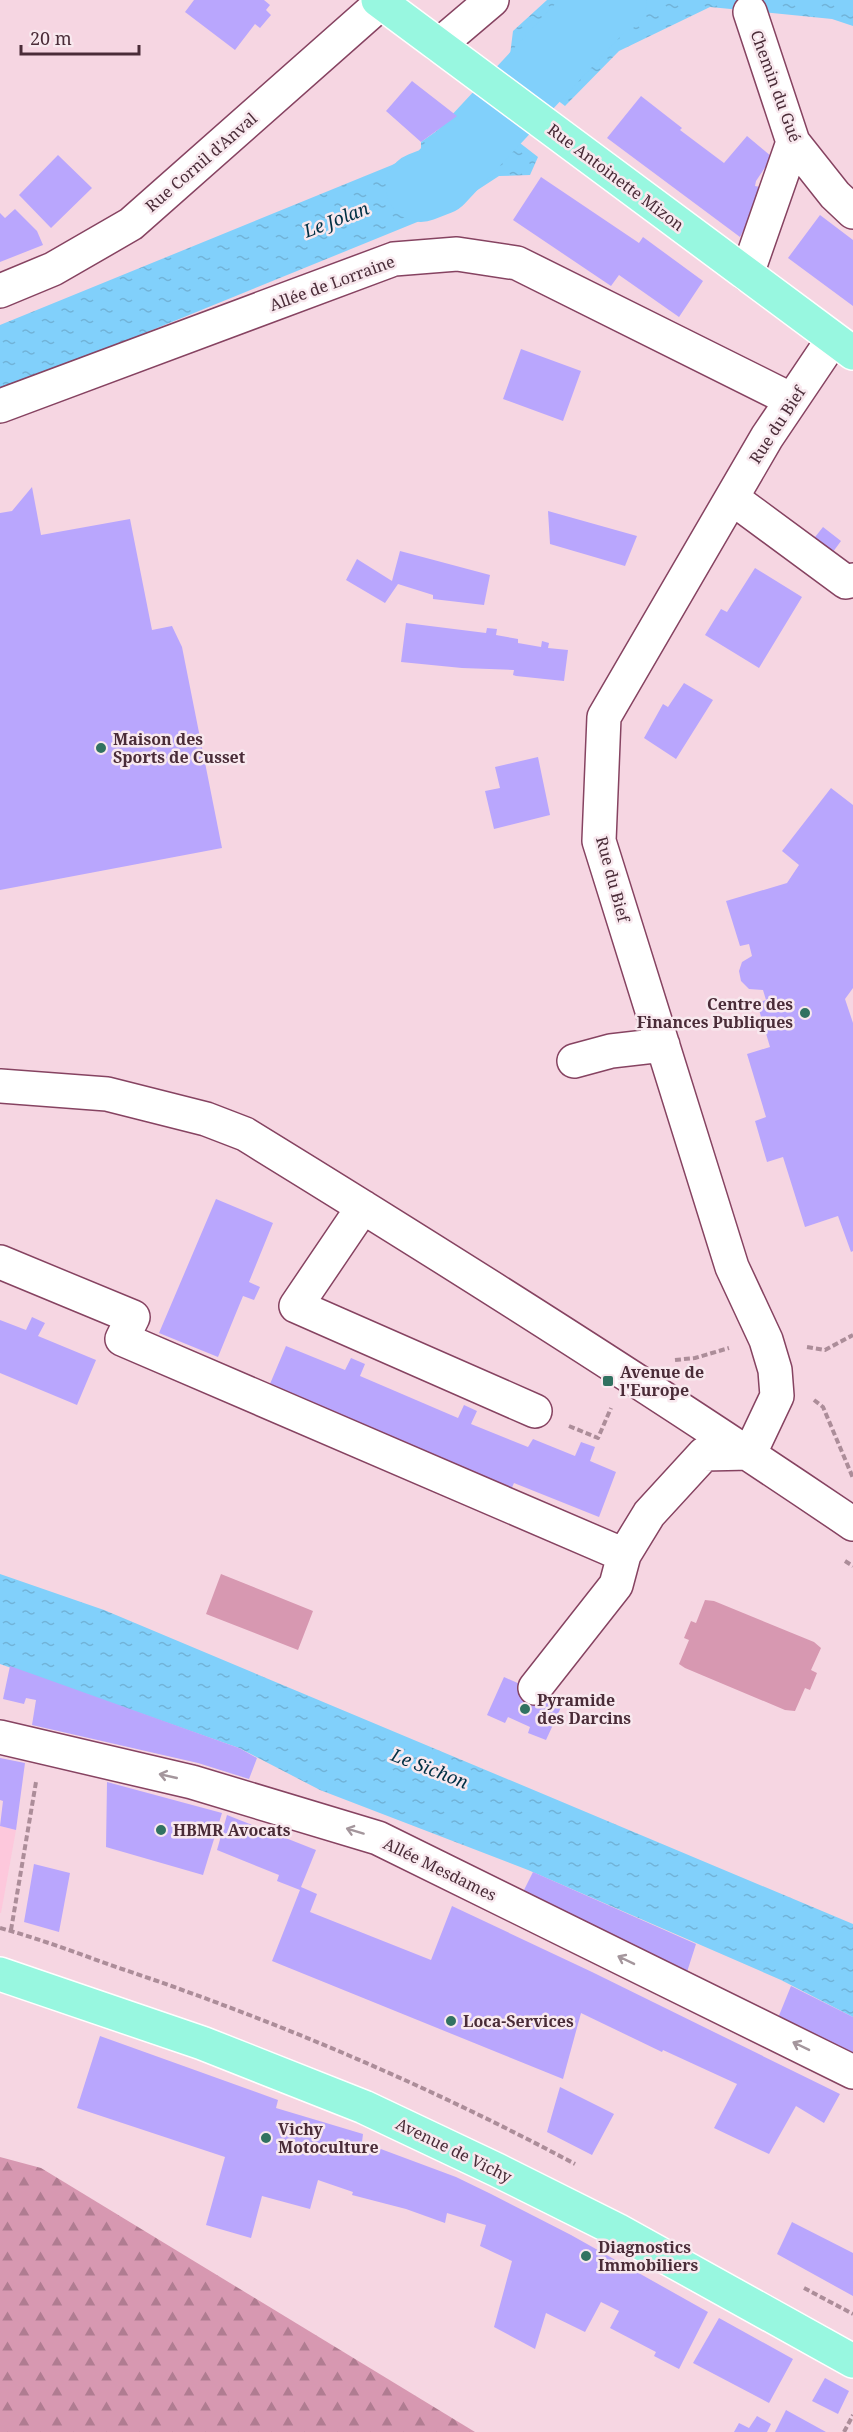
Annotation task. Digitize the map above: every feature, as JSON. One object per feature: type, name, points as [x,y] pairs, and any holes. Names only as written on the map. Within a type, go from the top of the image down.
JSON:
[{"type":"main road","name":"Rue Antoinette Mizon","points":[[380,1],[843,346]]},
{"type":"main road","name":"Avenue de Vichy","points":[[0,1974],[202,2043],[364,2107],[498,2170],[617,2230],[853,2361]]},
{"type":"street","points":[[439,45],[492,0]]},
{"type":"street","name":"Rue Cornil d'Anval","points":[[0,291],[52,269],[131,224],[380,1]]},
{"type":"street","name":"Chemin du Gué","points":[[750,12],[793,142],[835,195],[853,212]]},
{"type":"street","points":[[747,274],[793,142]]},
{"type":"street","name":"Allée de Lorraine","points":[[0,406],[394,259],[457,254],[517,263],[792,400]]},
{"type":"street","name":"Rue du Bief","points":[[750,1453],[777,1396],[775,1371],[766,1340],[732,1267],[599,841],[604,717],[767,437],[792,400],[843,346]]},
{"type":"street","points":[[732,498],[846,582],[853,580]]},
{"type":"street","points":[[574,1061],[611,1051],[663,1045]]},
{"type":"street","points":[[0,1086],[107,1094],[206,1119],[245,1134],[499,1291],[750,1453],[853,1524]]},
{"type":"street","points":[[363,1207],[296,1306],[535,1411]]},
{"type":"street","points":[[0,1262],[133,1317],[122,1339],[624,1555]]},
{"type":"street","points":[[535,1688],[616,1585],[624,1555],[649,1514],[704,1454],[750,1453]]},
{"type":"street","name":"Allée Mesdames","points":[[0,1737],[192,1782],[378,1838],[853,2072]]},
{"type":"path","points":[[535,1411],[598,1438],[614,1402]]},
{"type":"path","points":[[11,1930],[42,1746]]},
{"type":"path","points":[[844,2432],[853,2415]]},
{"type":"shaded area","points":[[0,1826],[16,1830],[1,1913],[0,1913]]},
{"type":"green space","points":[[221,1574],[313,1611],[298,1650],[206,1614]]},
{"type":"green space","points":[[705,1600],[714,1601],[814,1642],[821,1648],[811,1670],[817,1673],[810,1690],[805,1688],[795,1711],[785,1710],[679,1664],[689,1640],[684,1638],[691,1621],[696,1623]]},
{"type":"green space","points":[[0,2157],[41,2168],[475,2432],[0,2432]]},
{"type":"water","points":[[547,0],[853,0],[853,26],[832,19],[710,7],[619,51],[565,106],[509,63],[513,31]]},
{"type":"water","points":[[472,106],[538,157],[530,175],[499,176],[456,204],[432,216],[0,392],[0,325],[392,165],[421,150],[421,142]]},
{"type":"water","name":"Le Sichon","points":[[0,1574],[104,1610],[853,1924],[853,2017],[781,1980],[528,1870],[320,1790],[239,1748],[0,1664]]},
{"type":"building","points":[[194,0],[264,0],[270,5],[266,10],[271,15],[260,28],[255,24],[235,50],[185,12]]},
{"type":"building","points":[[412,81],[457,116],[421,142],[386,111]]},
{"type":"building","points":[[641,96],[682,128],[680,130],[724,163],[747,136],[772,157],[756,181],[755,186],[765,188],[740,237],[607,138]]},
{"type":"building","points":[[58,155],[92,188],[51,228],[19,195]]},
{"type":"building","points":[[541,177],[639,243],[643,237],[703,281],[679,317],[619,275],[611,286],[513,220]]},
{"type":"building","points":[[15,209],[37,231],[43,245],[0,262],[0,213],[5,218]]},
{"type":"building","points":[[820,215],[853,240],[853,306],[788,258]]},
{"type":"building","points":[[521,349],[581,371],[563,421],[503,399]]},
{"type":"building","name":"Maison des Sports de Cusset","points":[[32,487],[41,535],[130,519],[152,630],[172,626],[182,647],[222,848],[0,890],[0,513],[12,511]]},
{"type":"building","points":[[548,511],[637,536],[625,566],[550,544]]},
{"type":"building","points":[[823,527],[841,541],[827,560],[808,546]]},
{"type":"building","points":[[400,551],[490,575],[484,605],[433,599],[433,595],[398,584],[385,603],[346,580],[357,559],[392,581]]},
{"type":"building","points":[[755,568],[802,597],[759,668],[705,635],[721,609],[727,612]]},
{"type":"building","points":[[406,623],[486,633],[487,628],[497,629],[496,635],[518,639],[518,643],[541,647],[542,641],[549,643],[548,648],[568,650],[564,681],[516,676],[513,675],[514,670],[401,662]]},
{"type":"building","points":[[684,683],[713,700],[676,759],[644,738],[663,704],[668,707]]},
{"type":"building","points":[[538,757],[550,815],[494,829],[485,791],[500,788],[495,767]]},
{"type":"building","name":"Centre des Finances Publiques","points":[[831,788],[853,805],[853,988],[845,999],[853,1023],[853,1251],[851,1252],[838,1216],[805,1227],[783,1157],[767,1162],[755,1121],[766,1117],[747,1054],[770,1047],[757,1003],[766,1000],[763,990],[749,989],[741,981],[739,971],[742,962],[752,956],[749,944],[740,946],[726,901],[787,883],[799,865],[782,851]]},
{"type":"building","points":[[216,1199],[273,1223],[249,1282],[260,1287],[254,1300],[243,1296],[218,1357],[159,1333]]},
{"type":"building","points":[[32,1317],[45,1323],[38,1336],[96,1360],[77,1405],[0,1373],[0,1320],[26,1330]]},
{"type":"building","points":[[286,1346],[345,1370],[351,1358],[365,1364],[360,1376],[458,1418],[464,1405],[477,1411],[471,1424],[528,1447],[533,1439],[575,1456],[581,1442],[595,1447],[590,1461],[616,1472],[599,1517],[514,1483],[509,1494],[267,1391]]},
{"type":"building","points":[[10,1666],[239,1748],[257,1758],[249,1779],[198,1763],[32,1725],[36,1700],[26,1698],[24,1704],[3,1699]]},
{"type":"building","name":"Pyramide des Darcins","points":[[504,1677],[563,1703],[546,1740],[528,1733],[530,1727],[508,1717],[505,1723],[487,1715]]},
{"type":"building","points":[[0,1758],[25,1763],[16,1830],[0,1826],[3,1801],[0,1800]]},
{"type":"building","name":"HBMR Avocats","points":[[107,1782],[222,1813],[203,1875],[106,1847]]},
{"type":"building","points":[[227,1815],[316,1850],[301,1887],[317,1894],[310,1912],[431,1960],[452,1906],[840,2094],[824,2123],[796,2106],[769,2154],[714,2128],[737,2084],[663,2050],[662,2052],[581,2013],[563,2079],[272,1961],[300,1890],[277,1881],[279,1875],[217,1850]]},
{"type":"building","points":[[34,1864],[70,1873],[59,1932],[24,1922]]},
{"type":"building","points":[[533,1872],[696,1944],[687,1972],[522,1894]]},
{"type":"building","points":[[791,1986],[853,2017],[853,2055],[778,2018]]},
{"type":"building","points":[[100,2036],[278,2100],[276,2108],[363,2134],[362,2142],[456,2177],[491,2194],[571,2235],[708,2312],[679,2369],[654,2356],[656,2352],[610,2328],[619,2311],[601,2302],[585,2332],[546,2313],[535,2349],[494,2327],[512,2261],[480,2246],[486,2225],[447,2213],[445,2223],[406,2209],[352,2195],[353,2192],[318,2180],[310,2209],[262,2196],[251,2238],[206,2225],[225,2157],[77,2108]]},
{"type":"building","points":[[560,2087],[614,2114],[592,2155],[547,2132]]},
{"type":"building","points":[[792,2222],[853,2253],[853,2296],[777,2254]]},
{"type":"building","points":[[719,2318],[793,2359],[769,2403],[693,2363]]},
{"type":"building","points":[[825,2378],[849,2391],[838,2414],[812,2401]]},
{"type":"building","points":[[786,2410],[826,2432],[775,2432]]},
{"type":"building","points":[[757,2416],[771,2424],[767,2432],[734,2432],[739,2423],[749,2428]]},
{"type":"waterway","name":"Le Jolan","points":[[421,187],[439,180],[602,5],[612,0]]},
{"type":"place","name":"Maison des Sports de Cusset","points":[[101,748]]},
{"type":"place","name":"Centre des Finances Publiques","points":[[805,1013]]},
{"type":"place","name":"Avenue de l'Europe","points":[[608,1381]]},
{"type":"place","name":"Pyramide des Darcins","points":[[525,1709]]},
{"type":"place","name":"HBMR Avocats","points":[[161,1830]]},
{"type":"place","name":"Loca-Services","points":[[451,2021]]},
{"type":"place","name":"Vichy Motoculture","points":[[266,2138]]},
{"type":"place","name":"Diagnostics Immobiliers","points":[[586,2256]]}]
